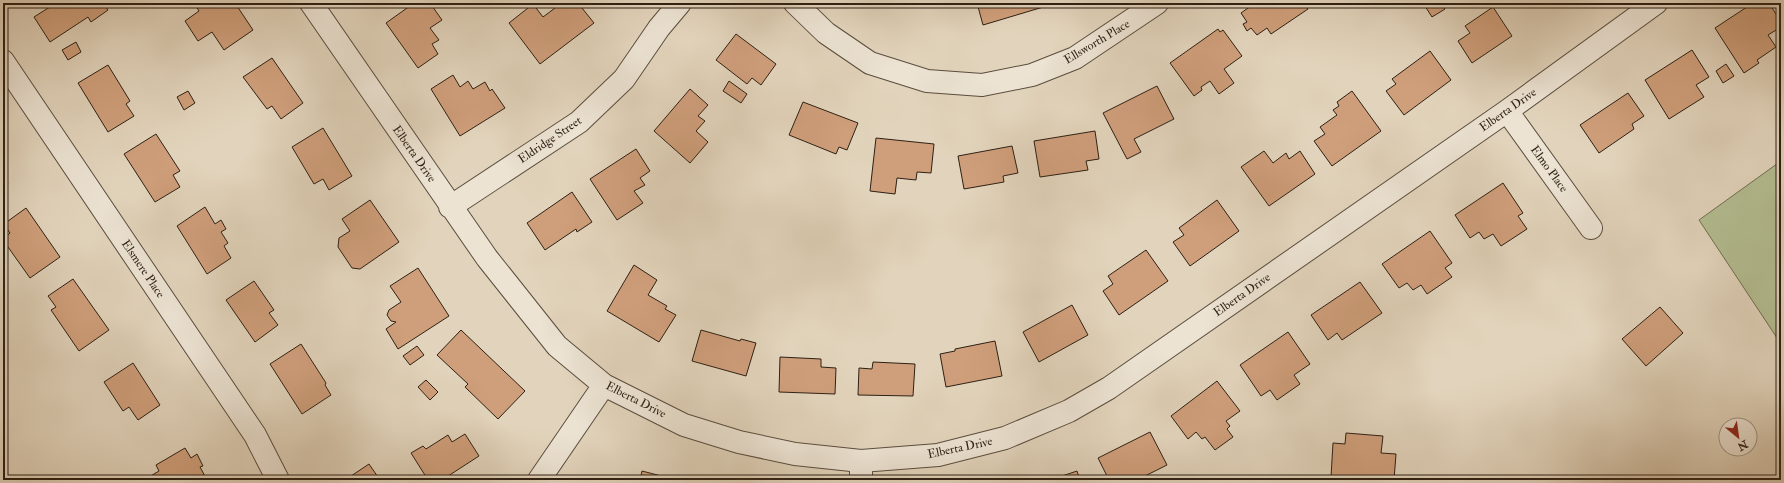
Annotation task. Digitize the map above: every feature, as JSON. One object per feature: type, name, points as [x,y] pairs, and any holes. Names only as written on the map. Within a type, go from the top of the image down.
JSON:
[{"type":"street","name":"Elberta Drive","points":[[311,3],[487,258],[558,346],[604,385],[684,425],[739,442],[795,454],[861,471],[938,455],[1005,438],[1069,411],[1109,388],[1507,111],[1656,3]]},
{"type":"street","name":"Eldridge Street","points":[[450,206],[578,122],[624,79],[659,28],[680,3]]},
{"type":"street","name":"Ellsworth Place","points":[[795,3],[826,33],[870,63],[927,81],[982,85],[1032,75],[1075,58],[1157,3]]},
{"type":"street","name":"Elsmere Place","points":[[3,62],[255,435],[278,480]]},
{"type":"street","name":"Elmo Place","points":[[1507,111],[1591,228]]},
{"type":"street","points":[[539,480],[604,385]]},
{"type":"green space","points":[[1781,161],[1781,344],[1699,220]]},
{"type":"building","points":[[56,3],[103,3],[108,10],[91,22],[88,17],[50,42],[34,17]]},
{"type":"building","points":[[194,3],[235,3],[253,30],[224,50],[212,32],[198,41],[185,21],[199,11]]},
{"type":"building","points":[[414,3],[430,3],[442,20],[430,28],[439,40],[432,44],[438,54],[418,68],[386,23]]},
{"type":"building","points":[[556,3],[571,3],[574,6],[578,3],[594,23],[540,64],[509,23],[533,4],[543,17],[555,8],[553,6]]},
{"type":"building","points":[[977,3],[1050,3],[1050,5],[983,25]]},
{"type":"building","points":[[1255,3],[1304,3],[1308,9],[1271,34],[1267,28],[1257,35],[1251,28],[1247,31],[1243,24],[1247,22],[1241,13]]},
{"type":"building","points":[[1341,3],[1352,3],[1345,8]]},
{"type":"building","points":[[1423,3],[1441,3],[1445,9],[1432,17]]},
{"type":"building","points":[[1549,3],[1559,3],[1552,8]]},
{"type":"building","points":[[1753,3],[1769,3],[1781,22],[1781,27],[1768,35],[1776,47],[1757,60],[1759,63],[1744,73],[1715,28]]},
{"type":"building","points":[[1493,7],[1512,36],[1472,63],[1458,41],[1470,33],[1465,26]]},
{"type":"building","points":[[1218,29],[1220,32],[1223,30],[1242,56],[1224,69],[1234,83],[1219,94],[1210,81],[1201,87],[1202,90],[1194,96],[1170,63]]},
{"type":"building","points":[[736,34],[776,64],[761,85],[752,78],[747,84],[716,60]]},
{"type":"building","points":[[76,42],[81,52],[68,60],[62,50]]},
{"type":"building","points":[[1692,50],[1709,77],[1696,85],[1704,97],[1669,119],[1645,80]]},
{"type":"building","points":[[1430,51],[1451,80],[1404,115],[1386,91],[1396,84],[1392,79]]},
{"type":"building","points":[[272,58],[303,103],[281,119],[272,106],[267,109],[243,77]]},
{"type":"building","points":[[1726,64],[1734,76],[1723,83],[1716,71]]},
{"type":"building","points":[[108,65],[130,101],[126,104],[134,116],[108,132],[78,83]]},
{"type":"building","points":[[453,75],[460,87],[468,81],[473,89],[485,82],[490,91],[492,89],[505,108],[460,136],[431,89]]},
{"type":"building","points":[[729,81],[747,94],[741,103],[723,91]]},
{"type":"building","points":[[1157,86],[1174,119],[1134,139],[1141,152],[1127,159],[1103,113]]},
{"type":"building","points":[[690,89],[708,105],[698,116],[705,121],[696,131],[708,142],[690,163],[654,131]]},
{"type":"building","points":[[188,91],[195,103],[184,110],[177,97]]},
{"type":"building","points":[[1352,91],[1381,131],[1332,166],[1314,141],[1325,134],[1320,127],[1337,115],[1333,110],[1339,106],[1337,102]]},
{"type":"building","points":[[1628,93],[1644,116],[1632,124],[1634,129],[1599,153],[1580,125]]},
{"type":"building","points":[[803,102],[858,123],[847,150],[839,147],[836,154],[789,135]]},
{"type":"building","points":[[323,128],[352,176],[329,190],[323,179],[314,184],[292,147]]},
{"type":"building","points":[[1095,131],[1099,159],[1086,161],[1088,170],[1040,177],[1034,141]]},
{"type":"building","points":[[156,134],[180,171],[173,175],[180,187],[155,202],[124,154]]},
{"type":"building","points":[[876,138],[934,144],[931,173],[917,172],[916,180],[897,178],[895,194],[870,191]]},
{"type":"building","points":[[1012,146],[1018,173],[1003,176],[1004,182],[964,189],[958,156]]},
{"type":"building","points":[[636,149],[650,171],[640,178],[645,185],[634,191],[643,203],[617,220],[590,179]]},
{"type":"building","points":[[1264,151],[1273,163],[1286,153],[1289,159],[1300,151],[1315,174],[1269,206],[1241,167]]},
{"type":"building","points":[[3,177],[8,184],[3,188]]},
{"type":"building","points":[[1503,183],[1523,213],[1518,216],[1527,229],[1501,246],[1493,234],[1484,239],[1479,232],[1470,238],[1455,215]]},
{"type":"building","points":[[572,192],[592,222],[577,232],[576,229],[545,250],[527,223]]},
{"type":"building","points":[[370,200],[399,242],[360,269],[352,268],[338,247],[339,238],[350,231],[342,219]]},
{"type":"building","points":[[1217,200],[1239,231],[1190,266],[1173,242],[1184,235],[1179,228]]},
{"type":"building","points":[[205,207],[215,224],[221,220],[226,229],[221,232],[228,243],[224,246],[231,258],[207,274],[177,226]]},
{"type":"building","points":[[26,208],[60,257],[30,278],[3,240],[10,233],[4,224]]},
{"type":"building","points":[[1430,231],[1452,263],[1445,268],[1452,277],[1427,294],[1421,285],[1413,290],[1407,283],[1399,288],[1382,264]]},
{"type":"building","points":[[1146,250],[1168,281],[1119,315],[1103,291],[1113,284],[1108,276]]},
{"type":"building","points":[[634,265],[657,280],[648,295],[667,306],[665,309],[676,315],[659,342],[607,311]]},
{"type":"building","points":[[418,268],[449,316],[398,349],[386,329],[396,322],[391,321],[387,315],[389,310],[401,302],[390,286]]},
{"type":"building","points":[[73,279],[109,330],[79,351],[51,310],[56,307],[48,296]]},
{"type":"building","points":[[254,281],[274,310],[269,313],[278,325],[255,342],[226,300]]},
{"type":"building","points":[[1360,282],[1382,313],[1342,340],[1337,333],[1328,340],[1311,315]]},
{"type":"building","points":[[1072,305],[1088,335],[1039,362],[1023,332]]},
{"type":"building","points":[[1660,307],[1683,333],[1646,366],[1622,339]]},
{"type":"building","points":[[461,330],[525,391],[498,419],[465,387],[468,384],[437,355]]},
{"type":"building","points":[[701,330],[740,341],[741,339],[756,343],[746,376],[692,361]]},
{"type":"building","points":[[1288,332],[1310,364],[1294,375],[1300,384],[1277,400],[1270,390],[1261,396],[1240,365]]},
{"type":"building","points":[[995,341],[1002,376],[946,387],[940,354],[955,351],[955,349]]},
{"type":"building","points":[[301,344],[326,383],[325,385],[331,395],[302,414],[270,364]]},
{"type":"building","points":[[417,346],[424,355],[410,365],[403,356]]},
{"type":"building","points":[[780,357],[821,359],[821,367],[836,368],[835,394],[779,392]]},
{"type":"building","points":[[873,362],[915,364],[913,396],[858,395],[859,368],[872,369]]},
{"type":"building","points":[[133,363],[160,405],[138,420],[129,407],[123,411],[104,382]]},
{"type":"building","points":[[426,380],[438,392],[430,400],[418,387]]},
{"type":"building","points":[[1217,381],[1240,411],[1226,421],[1230,426],[1227,429],[1233,437],[1215,450],[1205,437],[1202,439],[1196,432],[1188,439],[1171,416]]},
{"type":"building","points":[[1150,432],[1167,465],[1137,480],[1109,480],[1098,458]]},
{"type":"building","points":[[1346,433],[1383,436],[1381,453],[1396,454],[1394,480],[1331,477],[1333,443],[1345,444]]},
{"type":"building","points":[[465,434],[479,456],[442,480],[428,480],[411,453],[423,446],[426,449],[448,435],[452,442]]},
{"type":"building","points":[[185,448],[191,458],[197,454],[203,466],[200,467],[207,480],[150,480],[149,477],[159,471],[156,465]]},
{"type":"building","points":[[369,464],[380,480],[345,480]]},
{"type":"building","points":[[642,471],[677,480],[640,480]]},
{"type":"building","points":[[1077,471],[1080,480],[1050,480]]}]
